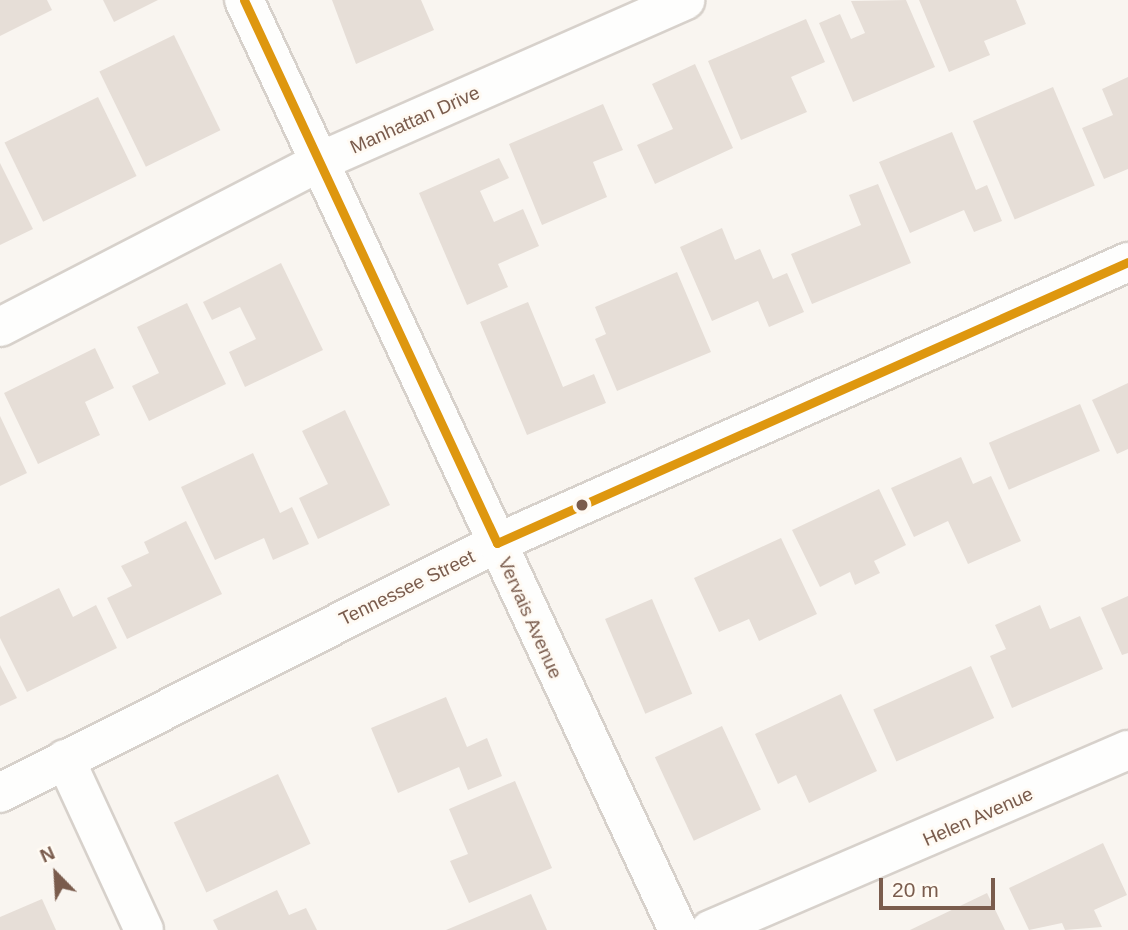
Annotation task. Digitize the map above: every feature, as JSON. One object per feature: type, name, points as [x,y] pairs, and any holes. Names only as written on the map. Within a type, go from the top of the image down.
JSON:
[{"type":"street","name":"Vervais Avenue","points":[[244,0],[323,160],[497,543],[678,930]]},
{"type":"street","name":"Manhattan Drive","points":[[0,327],[323,160],[685,0]]},
{"type":"street","name":"Tennessee Street","points":[[0,793],[497,543],[1128,262]]},
{"type":"street","name":"Helen Avenue","points":[[710,930],[1128,750]]},
{"type":"street","points":[[65,759],[144,930]]},
{"type":"building","points":[[0,0],[47,0],[52,10],[0,36]]},
{"type":"building","points":[[103,0],[158,0],[114,22]]},
{"type":"building","points":[[332,0],[421,0],[434,30],[356,64]]},
{"type":"building","points":[[906,0],[935,67],[853,102],[819,23],[840,14],[851,39],[865,33],[851,1]]},
{"type":"building","points":[[919,0],[1016,0],[1026,24],[984,41],[990,55],[949,72]]},
{"type":"building","points":[[806,19],[825,62],[791,77],[807,112],[741,140],[708,61]]},
{"type":"building","points":[[174,35],[220,130],[146,167],[99,71]]},
{"type":"building","points":[[695,64],[733,148],[655,184],[637,145],[673,129],[652,84]]},
{"type":"building","points":[[1128,77],[1128,169],[1104,179],[1082,128],[1113,115],[1102,89]]},
{"type":"building","points":[[1053,87],[1095,185],[1015,219],[973,121]]},
{"type":"building","points":[[98,97],[137,176],[43,222],[5,143]]},
{"type":"building","points":[[603,104],[623,150],[593,162],[607,197],[542,225],[509,144]]},
{"type":"building","points":[[952,132],[976,190],[987,185],[1002,221],[974,232],[964,210],[910,233],[879,162]]},
{"type":"building","points":[[499,158],[509,178],[480,191],[494,222],[523,209],[539,246],[498,264],[508,287],[467,305],[419,193]]},
{"type":"building","points":[[0,163],[33,229],[0,245]]},
{"type":"building","points":[[878,184],[911,263],[812,304],[791,254],[861,225],[849,195]]},
{"type":"building","points":[[722,228],[735,260],[760,249],[773,279],[787,273],[804,312],[769,327],[758,301],[712,321],[680,247]]},
{"type":"building","points":[[281,263],[323,350],[245,387],[229,352],[256,339],[240,307],[212,320],[203,302]]},
{"type":"building","points":[[677,272],[711,352],[617,391],[595,339],[606,334],[595,307]]},
{"type":"building","points":[[528,302],[563,387],[594,374],[606,403],[527,435],[480,322]]},
{"type":"building","points":[[187,303],[226,384],[149,421],[132,386],[159,373],[137,327]]},
{"type":"building","points":[[95,348],[114,388],[85,402],[100,435],[38,464],[4,393]]},
{"type":"building","points":[[1128,383],[1128,449],[1117,454],[1092,400]]},
{"type":"building","points":[[1080,404],[1100,451],[1009,490],[989,443]]},
{"type":"building","points":[[345,410],[390,505],[318,539],[299,498],[328,484],[302,431]]},
{"type":"building","points":[[0,416],[27,473],[0,486]]},
{"type":"building","points":[[253,453],[280,513],[292,507],[309,544],[273,560],[264,538],[215,560],[181,487]]},
{"type":"building","points":[[961,457],[973,484],[991,476],[1021,541],[968,564],[948,521],[914,537],[891,488]]},
{"type":"building","points":[[879,489],[906,545],[874,561],[880,573],[855,585],[850,572],[820,587],[792,530]]},
{"type":"building","points":[[186,521],[222,594],[127,639],[107,598],[132,586],[121,566],[149,553],[144,542]]},
{"type":"building","points":[[781,538],[817,614],[759,641],[749,619],[719,632],[694,578]]},
{"type":"building","points":[[59,588],[73,617],[96,605],[117,648],[27,692],[0,638],[0,617]]},
{"type":"building","points":[[1128,596],[1128,653],[1122,655],[1101,608]]},
{"type":"building","points":[[652,599],[692,694],[645,714],[605,619]]},
{"type":"building","points":[[1040,605],[1050,629],[1080,616],[1103,669],[1012,708],[990,656],[1006,649],[995,625]]},
{"type":"building","points":[[0,665],[17,698],[0,706]]},
{"type":"building","points":[[971,666],[994,718],[896,762],[873,710]]},
{"type":"building","points":[[841,694],[877,771],[809,803],[796,775],[778,784],[755,734]]},
{"type":"building","points":[[446,697],[467,747],[487,738],[502,776],[468,790],[459,767],[398,793],[371,728]]},
{"type":"building","points":[[722,726],[761,809],[694,841],[655,757]]},
{"type":"building","points":[[278,774],[311,844],[206,892],[174,823]]},
{"type":"building","points":[[515,781],[552,868],[469,903],[450,861],[468,854],[449,809]]},
{"type":"building","points":[[1103,843],[1127,895],[1094,910],[1102,927],[1065,930],[1062,923],[1029,930],[1009,888]]},
{"type":"building","points":[[277,890],[289,915],[306,908],[317,930],[218,930],[213,920]]},
{"type":"building","points":[[987,893],[1005,930],[910,930]]},
{"type":"building","points":[[531,894],[547,930],[446,930]]},
{"type":"building","points":[[42,899],[56,930],[0,930],[0,917]]},
{"type":"transit line","points":[[244,0],[497,543]]},
{"type":"transit line","points":[[497,543],[1128,262]]}]
